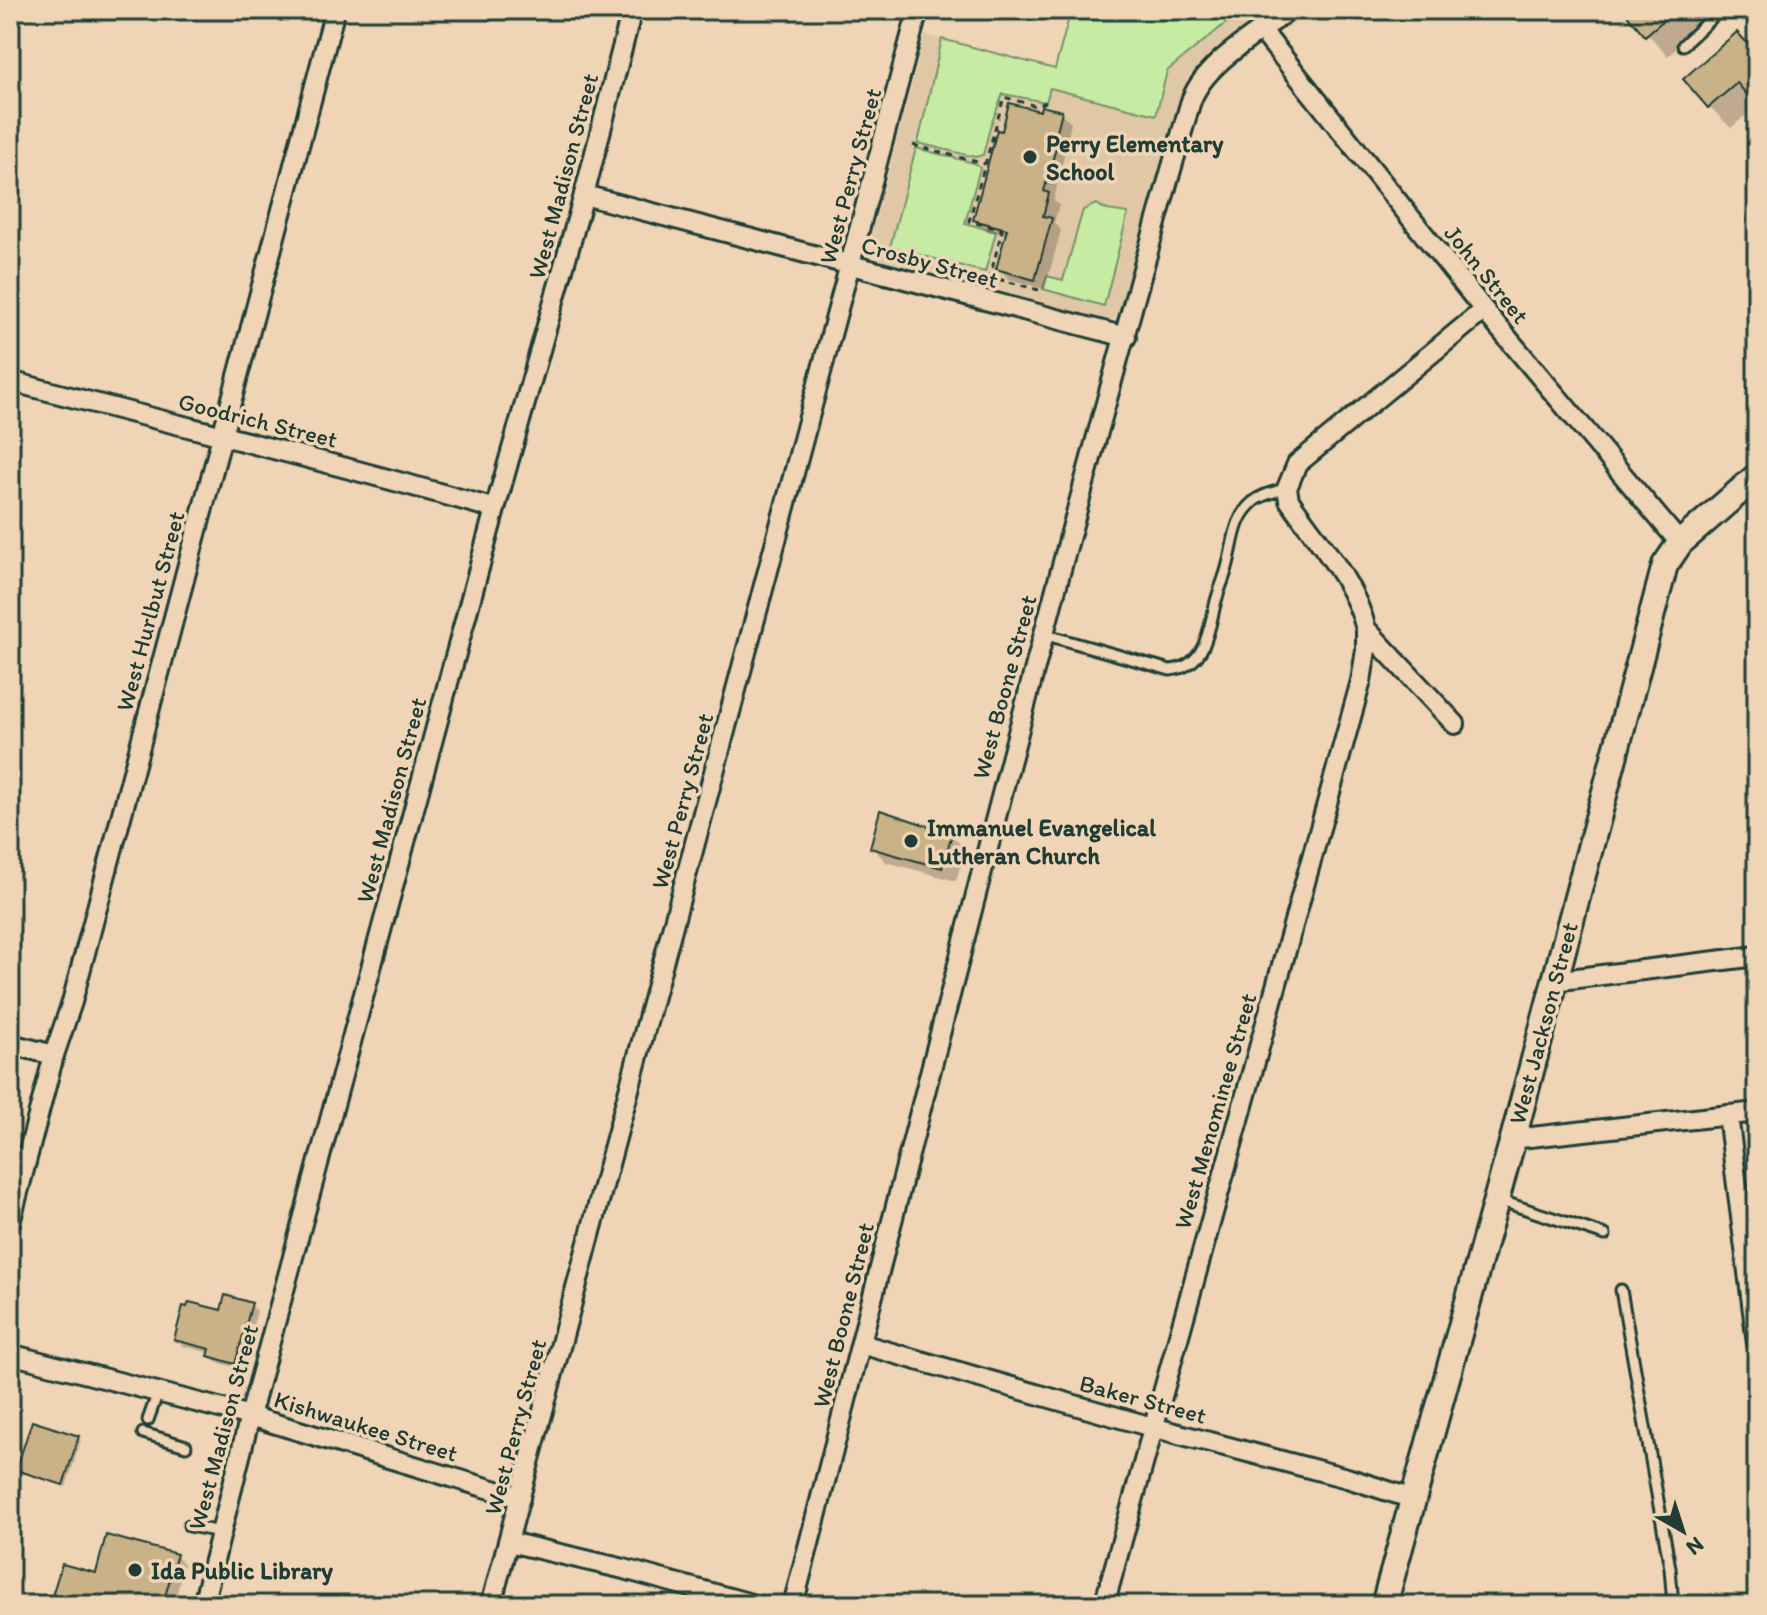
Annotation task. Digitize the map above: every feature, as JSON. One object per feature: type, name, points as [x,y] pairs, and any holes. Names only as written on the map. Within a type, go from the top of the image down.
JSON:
[{"type":"street","name":"West Hurlbut Street","points":[[10,1223],[19,1153],[80,972],[335,10]]},
{"type":"street","name":"West Madison Street","points":[[203,1605],[250,1416],[632,10]]},
{"type":"street","name":"West Perry Street","points":[[491,1605],[852,266],[918,10]]},
{"type":"street","name":"West Boone Street","points":[[793,1605],[1078,500],[1193,92],[1207,75],[1289,10]]},
{"type":"street","name":"John Street","points":[[1262,31],[1484,310],[1680,543]]},
{"type":"street","name":"Crosby Street","points":[[584,195],[1126,337]]},
{"type":"street","points":[[1455,724],[1366,629],[1352,589],[1289,500],[1287,488],[1297,464],[1484,310]]},
{"type":"street","name":"Goodrich Street","points":[[10,381],[220,437],[355,468],[495,509]]},
{"type":"street","name":"West Jackson Street","points":[[1384,1605],[1513,1139],[1665,565],[1680,543],[1757,476]]},
{"type":"street","name":"West Menominee Street","points":[[1104,1605],[1361,681],[1366,629]]},
{"type":"street","points":[[1553,981],[1757,956]]},
{"type":"street","points":[[10,1044],[54,1055]]},
{"type":"street","points":[[1513,1139],[1757,1112]]},
{"type":"street","points":[[1728,1115],[1757,1343]]},
{"type":"street","name":"Baker Street","points":[[861,1344],[1413,1499]]},
{"type":"street","name":"Kishwaukee Street","points":[[10,1354],[250,1416],[520,1498]]},
{"type":"street","points":[[509,1542],[755,1605]]},
{"type":"lane","points":[[1683,45],[1720,10]]},
{"type":"lane","points":[[1043,634],[1170,670],[1191,665],[1209,632],[1241,516],[1252,502],[1287,488]]},
{"type":"lane","points":[[1496,1200],[1605,1235]]},
{"type":"lane","points":[[1621,1290],[1670,1568],[1673,1605]]},
{"type":"lane","points":[[148,1420],[158,1392]]},
{"type":"lane","points":[[143,1433],[186,1446]]},
{"type":"lane","points":[[189,1526],[221,1532]]},
{"type":"path","points":[[1039,290],[990,277],[1002,230],[969,221],[1004,97],[1036,106],[1046,102]]},
{"type":"path","points":[[913,145],[985,164]]},
{"type":"shaded area","name":"Perry Elementary School","points":[[1071,10],[1248,10],[1254,18],[1189,75],[1121,314],[1110,321],[879,259],[871,237],[925,35],[1055,69]]},
{"type":"green space","points":[[1071,10],[1242,10],[1167,71],[1156,115],[1050,88],[1046,102],[1003,94],[983,155],[975,157],[918,143],[942,39],[1055,69]]},
{"type":"green space","points":[[916,148],[974,163],[980,168],[965,223],[996,232],[985,272],[890,247]]},
{"type":"green space","points":[[1096,204],[1107,210],[1128,213],[1104,306],[1043,289],[1047,276],[1063,280],[1083,210]]},
{"type":"building","points":[[1623,10],[1659,10],[1666,18],[1645,36]]},
{"type":"building","points":[[1737,32],[1757,54],[1757,106],[1737,83],[1708,108],[1683,79]]},
{"type":"building","points":[[1009,103],[1040,111],[1041,106],[1062,111],[1044,191],[1049,193],[1043,216],[1052,218],[1035,280],[996,269],[1007,229],[973,220],[997,130],[1002,131]]},
{"type":"building","name":"Immanuel Evangelical Lutheran Church","points":[[880,810],[952,834],[942,868],[870,848]]},
{"type":"building","points":[[225,1295],[252,1303],[235,1364],[208,1356],[210,1349],[174,1340],[183,1306],[187,1307],[189,1302],[221,1310]]},
{"type":"building","points":[[32,1421],[79,1436],[63,1485],[16,1470]]},
{"type":"building","name":"Ida Public Library","points":[[106,1535],[177,1554],[164,1600],[158,1600],[157,1605],[49,1605],[62,1564],[96,1573]]},
{"type":"place","name":"Perry Elementary School","points":[[1030,157]]},
{"type":"place","name":"Immanuel Evangelical Lutheran Church","points":[[911,841]]},
{"type":"place","name":"Ida Public Library","points":[[135,1570]]}]
